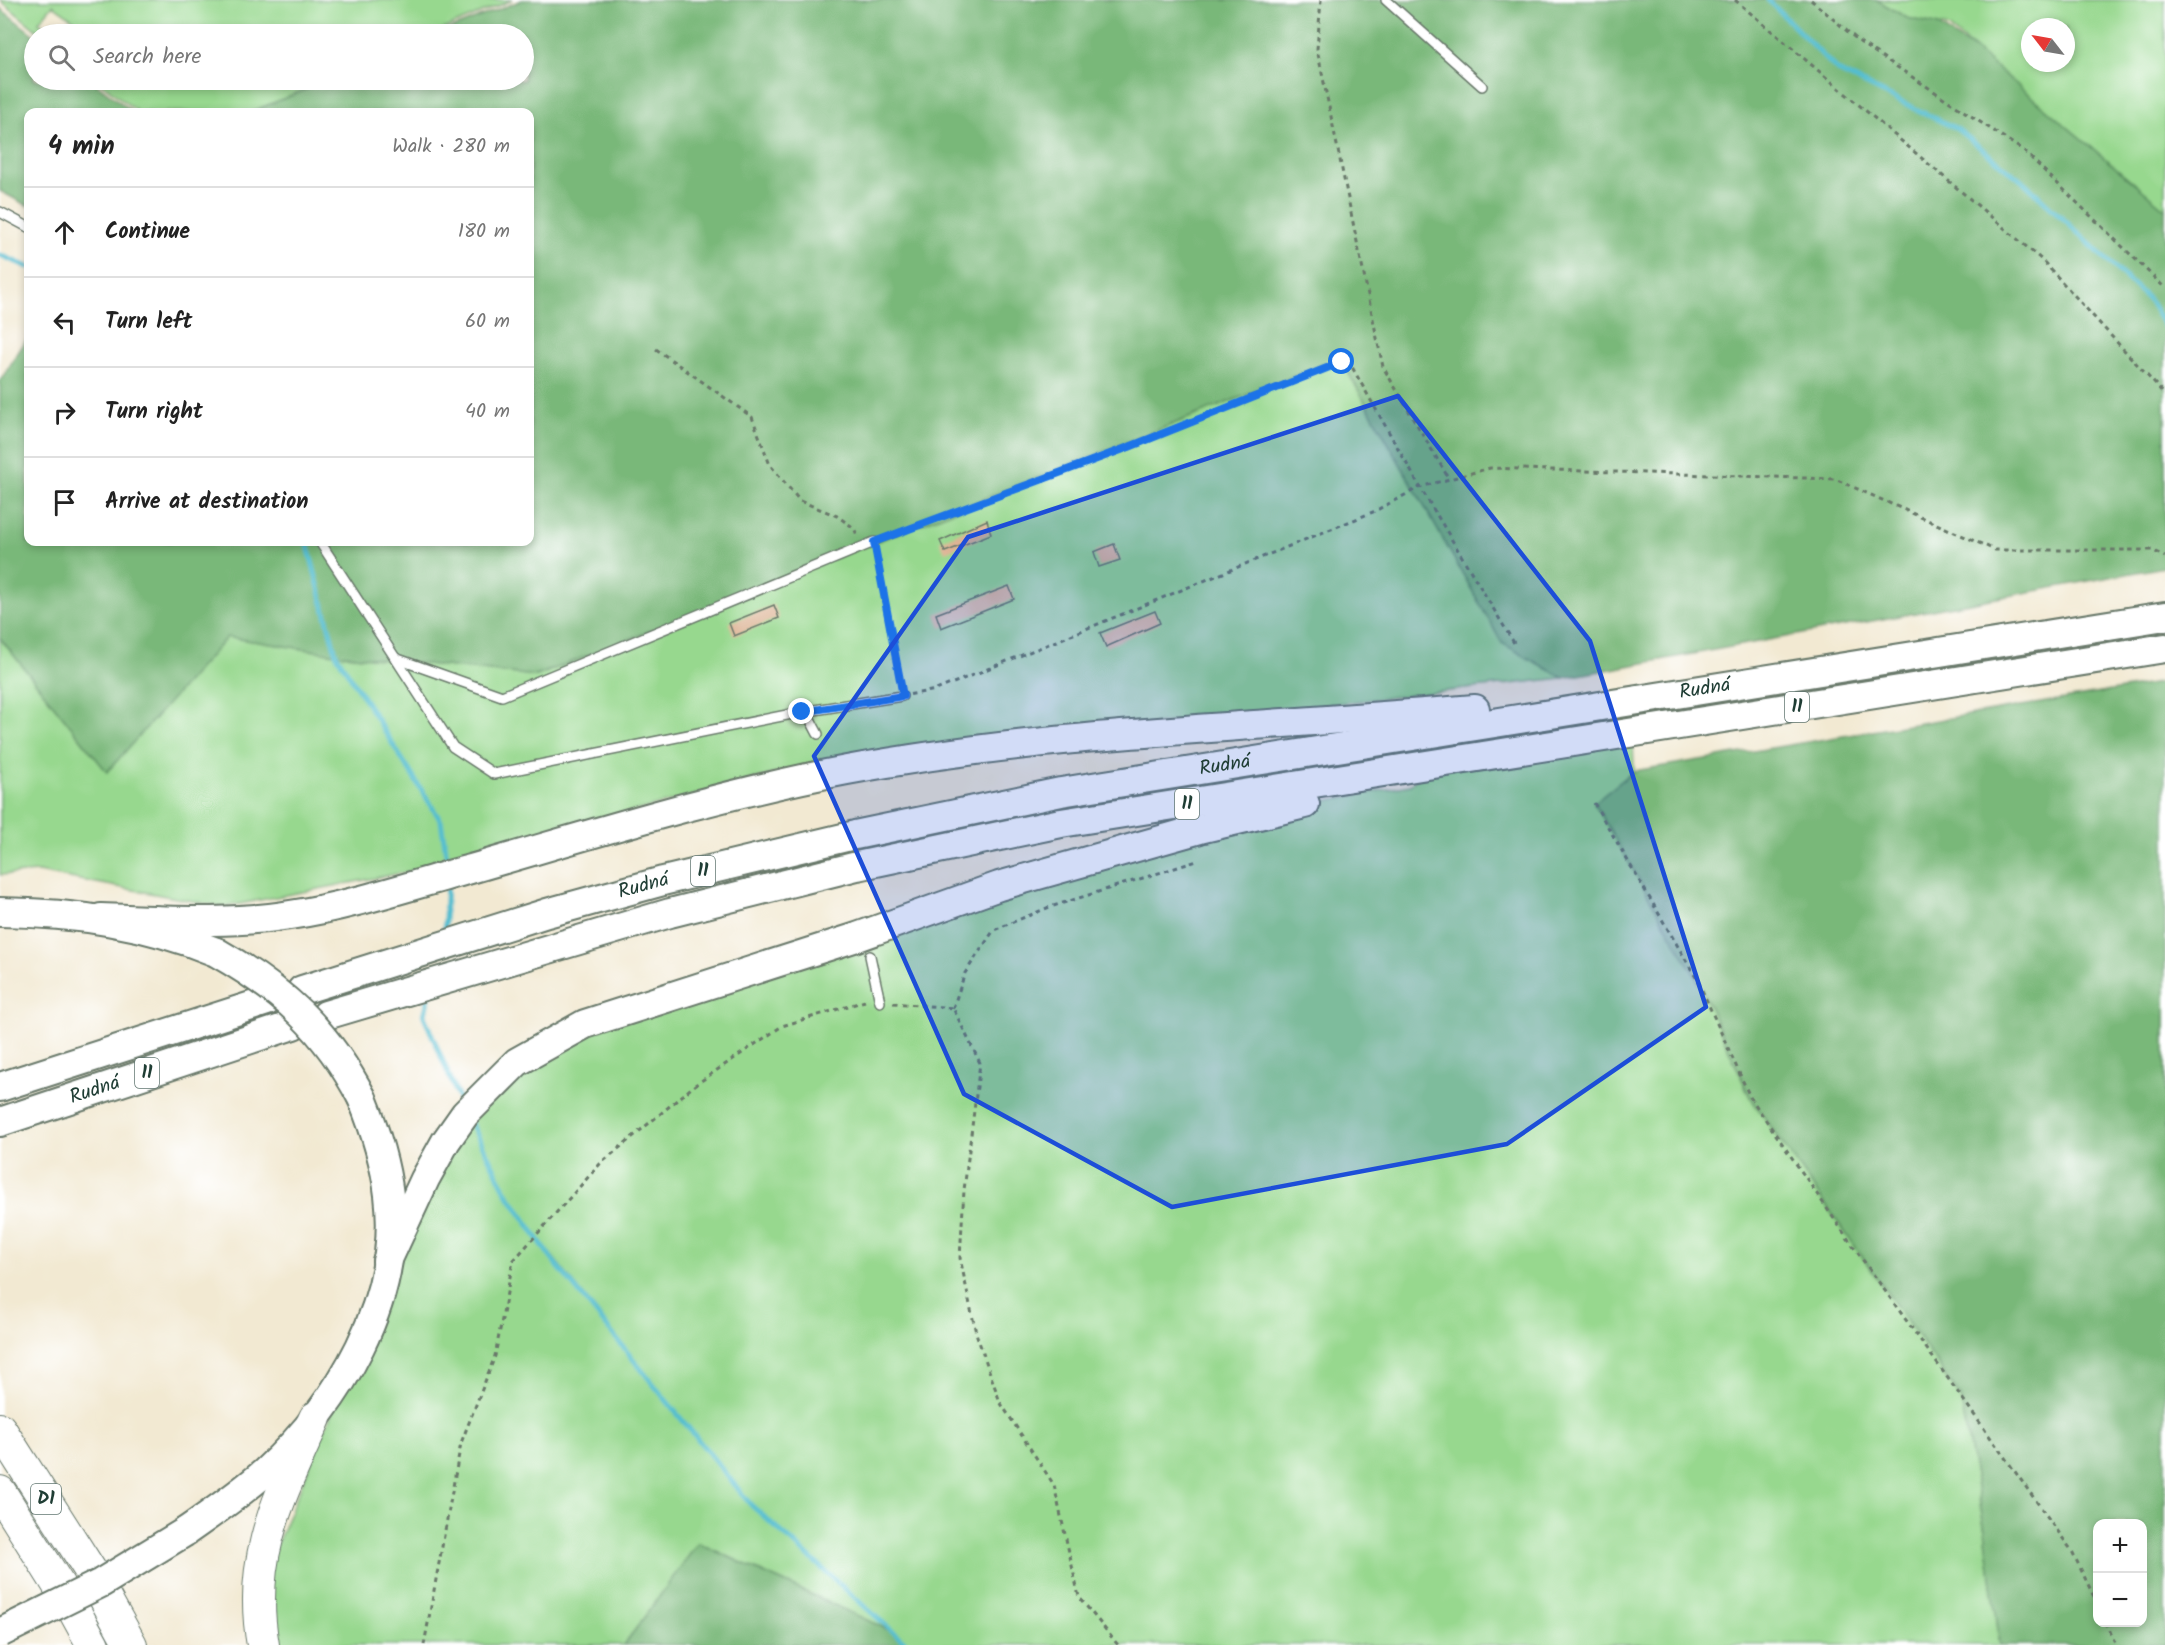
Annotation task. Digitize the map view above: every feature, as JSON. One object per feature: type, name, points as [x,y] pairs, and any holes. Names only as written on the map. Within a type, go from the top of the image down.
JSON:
[{"type":"highway","name":"Rudná","points":[[302,990],[557,910],[663,881],[855,835],[1061,792],[2165,616]]},
{"type":"highway","name":"Rudná","points":[[326,1015],[557,945],[857,866],[1061,823],[1429,767],[2165,648]]},
{"type":"highway","points":[[101,918],[244,920],[291,915],[380,894],[718,801],[846,770],[978,750],[1107,734],[1235,724],[1363,718],[1657,697]]},
{"type":"highway","points":[[0,1633],[100,1583],[185,1532],[263,1473],[315,1419],[336,1390],[368,1328],[387,1261],[425,1179],[446,1141],[465,1114],[517,1062],[585,1024],[857,937],[999,886],[1270,811],[1410,785],[1429,767]]},
{"type":"highway","points":[[0,912],[52,912],[101,918],[158,930],[216,952],[262,979],[307,1017],[340,1058],[362,1098],[377,1134],[389,1197],[387,1261]]},
{"type":"highway","name":"Rudná","points":[[0,1087],[267,1001]]},
{"type":"highway","name":"Rudná","points":[[0,1122],[293,1025]]},
{"type":"highway","points":[[263,1645],[257,1591],[261,1558],[280,1496],[315,1419]]},
{"type":"highway","name":"D1","points":[[0,1429],[97,1583],[131,1645]]},
{"type":"highway","name":"D1","points":[[0,1492],[93,1645]]},
{"type":"lane","points":[[1386,0],[1482,87]]},
{"type":"lane","points":[[0,212],[24,225]]},
{"type":"lane","points":[[394,658],[502,696],[874,542]]},
{"type":"lane","points":[[323,546],[453,747],[494,774],[802,712],[903,696]]},
{"type":"lane","points":[[802,712],[809,717],[818,734]]},
{"type":"lane","points":[[870,956],[880,1002]]},
{"type":"path","points":[[1321,0],[1317,49],[1383,367],[1449,479]]},
{"type":"path","points":[[1735,0],[2042,260],[2165,396]]},
{"type":"path","points":[[1811,0],[1861,43],[2025,151],[2165,288]]},
{"type":"path","points":[[656,349],[752,417],[770,465],[800,501],[837,516],[854,528],[859,538]]},
{"type":"path","points":[[1514,643],[1420,487],[1350,360],[1129,447],[874,542],[903,696],[936,690],[1373,512],[1420,487],[1490,468],[1835,479],[1995,550],[2152,550],[2165,557]]},
{"type":"path","points":[[1594,803],[1697,979],[1750,1097],[1855,1249],[2072,1551],[2093,1596]]},
{"type":"path","points":[[1118,1645],[1079,1597],[1054,1485],[1000,1402],[976,1333],[960,1258],[964,1190],[980,1063],[953,1008],[965,973],[994,930],[1047,908],[1197,861]]},
{"type":"path","points":[[424,1645],[461,1443],[495,1356],[513,1261],[600,1164],[695,1085],[782,1026],[868,1000],[953,1008]]},
{"type":"path","points":[[2108,1627],[2116,1645]]},
{"type":"highlighted area","points":[[1398,396],[1590,641],[1706,1007],[1507,1144],[1172,1207],[964,1094],[814,756],[968,537]]},
{"type":"green space","points":[[0,0],[512,0],[455,24],[80,24],[53,5],[39,22],[42,24],[29,24]]},
{"type":"green space","points":[[522,0],[1877,0],[1907,18],[1936,24],[1978,52],[2165,209],[2165,567],[1563,678],[1502,643],[1340,358],[536,676],[336,654],[227,637],[107,772],[0,638],[0,381],[24,343],[24,546],[534,546],[534,108],[261,108],[305,90],[534,90],[534,24],[462,24]]},
{"type":"green space","points":[[1877,0],[2165,0],[2165,209],[1948,27],[1907,18]]},
{"type":"green space","points":[[0,8],[24,27],[24,90],[104,90],[128,108],[24,108],[24,204],[0,191]]},
{"type":"green space","points":[[110,90],[304,90],[261,108],[133,108]]},
{"type":"green space","points":[[1340,358],[1502,643],[1563,678],[819,762],[407,872],[224,907],[38,872],[0,875],[0,638],[107,771],[227,637],[336,654],[537,676]]},
{"type":"green space","points":[[2165,682],[2165,1645],[2000,1645],[1985,1530],[1960,1396],[1750,1097],[1697,979],[1594,803],[1634,771]]},
{"type":"green space","points":[[1633,734],[1634,771],[1595,803],[1697,979],[1750,1097],[1960,1396],[1985,1530],[2000,1645],[908,1645],[893,1632],[699,1543],[624,1645],[263,1645],[257,1591],[446,1141],[551,1041],[1270,811],[1410,785],[1429,767]],"holes":[[[541,1242],[682,1419],[551,1258]]]},
{"type":"green space","points":[[698,1543],[893,1632],[908,1645],[624,1645]]},
{"type":"building","points":[[987,520],[991,534],[945,552],[940,541]]},
{"type":"building","points":[[1114,544],[1120,560],[1099,567],[1094,552]]},
{"type":"building","points":[[1009,586],[1014,599],[941,628],[936,614]]},
{"type":"building","points":[[774,605],[779,618],[734,636],[729,623]]},
{"type":"building","points":[[1155,611],[1160,623],[1106,647],[1100,633]]},
{"type":"waterway","points":[[1768,0],[1838,71],[1957,129],[2026,184],[2149,300],[2165,327]]},
{"type":"waterway","points":[[0,255],[24,265]]},
{"type":"waterway","points":[[308,546],[336,654],[441,821],[448,865]]},
{"type":"waterway","points":[[444,937],[447,883]]},
{"type":"waterway","points":[[430,993],[424,1016],[461,1104]]},
{"type":"waterway","points":[[471,1123],[507,1193],[551,1258],[751,1505],[908,1645]]},
{"type":"route","points":[[802,712],[903,696],[874,542],[1129,447],[1342,362]]}]
